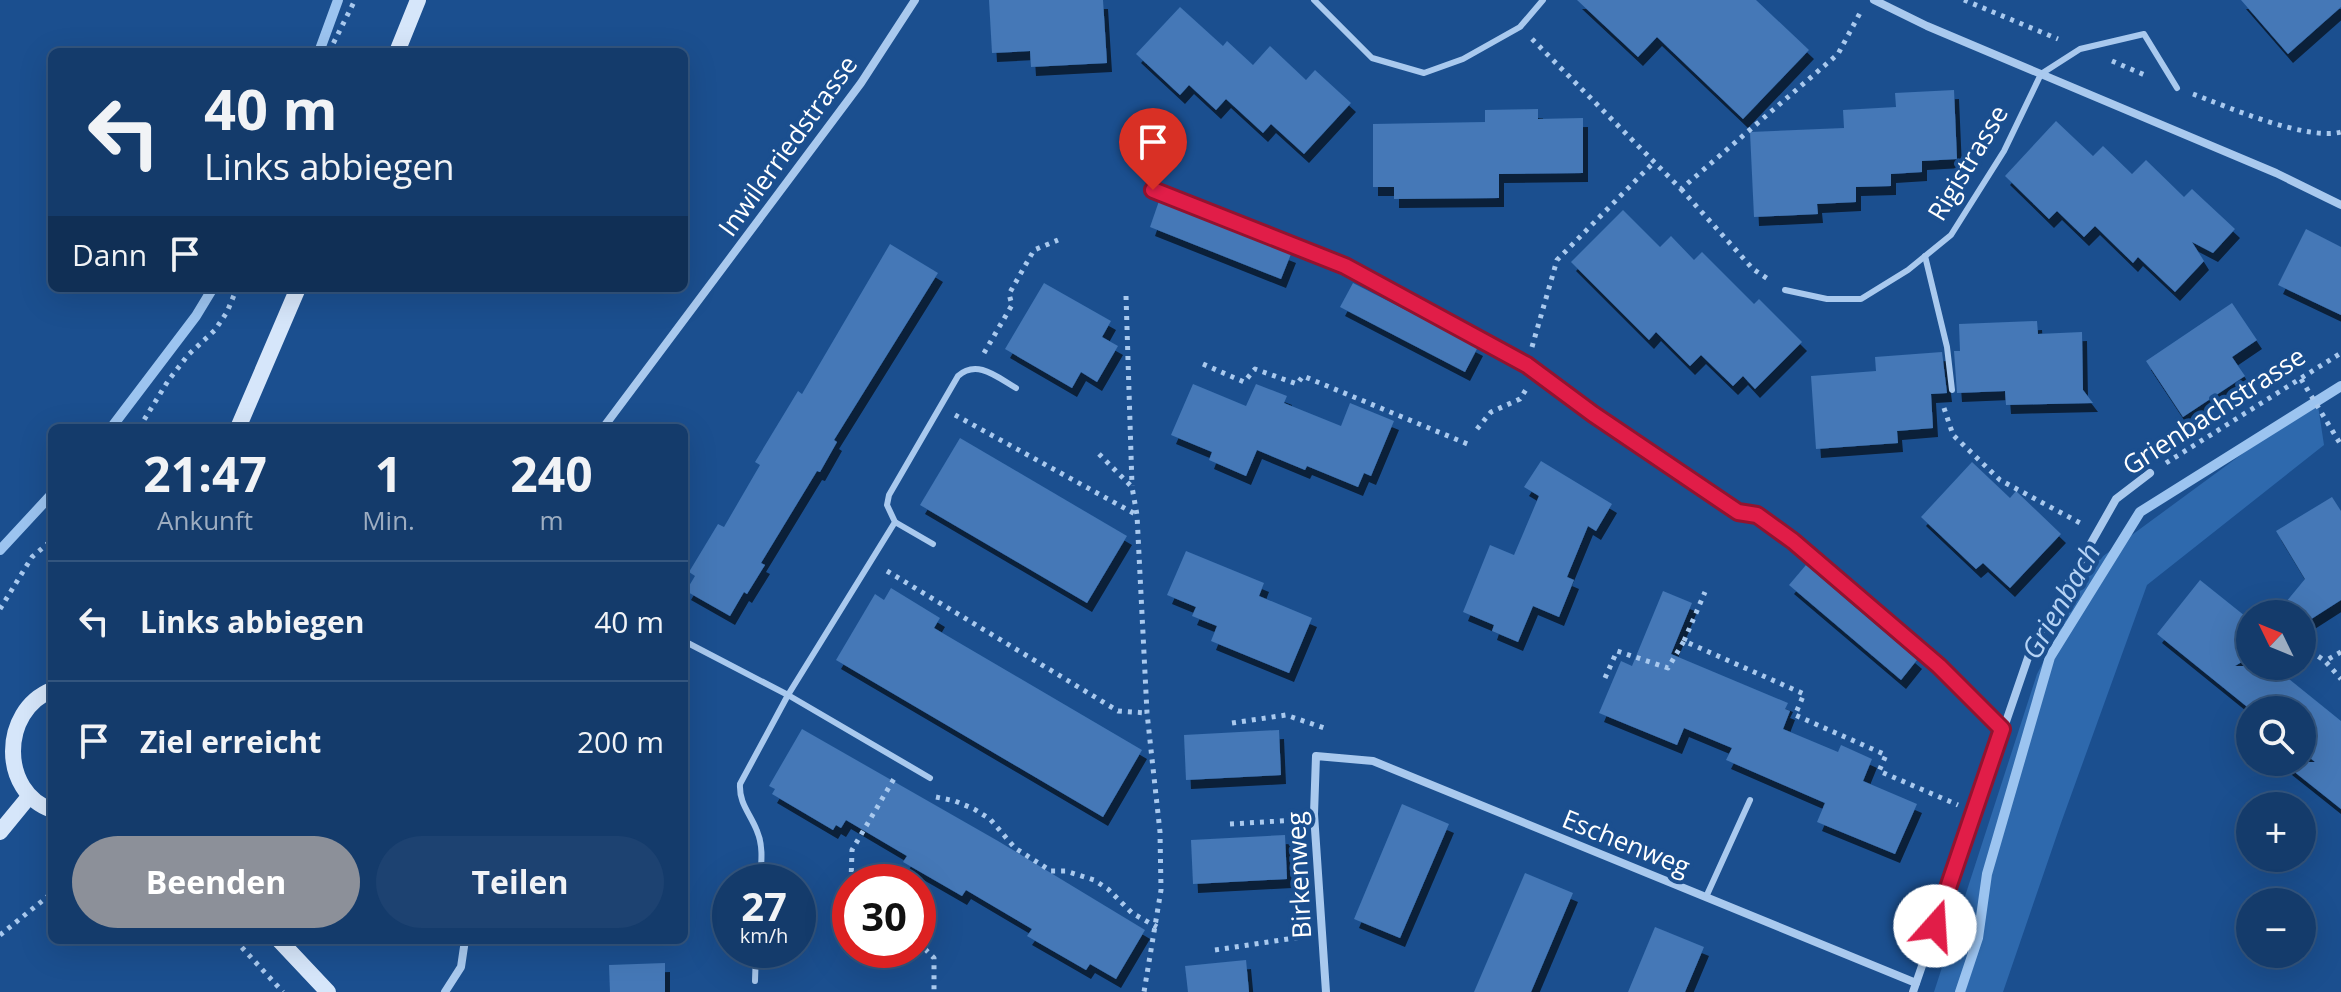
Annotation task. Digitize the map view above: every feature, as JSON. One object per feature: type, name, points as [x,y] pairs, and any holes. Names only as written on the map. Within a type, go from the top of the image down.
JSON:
[{"type":"main road","points":[[399,48],[418,0]]},
{"type":"main road","points":[[240,424],[296,292]]},
{"type":"main road","points":[[48,691],[23,705],[12,719],[5,736],[4,753],[7,771],[15,786],[27,799],[48,808]]},
{"type":"main road","points":[[0,832],[27,799]]},
{"type":"main road","points":[[283,944],[328,992]]},
{"type":"street","name":"Inwilerriedstrasse","points":[[606,424],[861,83],[915,0]]},
{"type":"street","points":[[1874,0],[2276,173],[2341,205]]},
{"type":"street","name":"Grienbachstrasse","points":[[1914,988],[2031,649],[2116,499],[2150,473]]},
{"type":"street","name":"Birkenweg","points":[[1316,756],[1314,820],[1326,992]]},
{"type":"street","name":"Eschenweg","points":[[1316,756],[1373,761],[1706,897],[1914,988]]},
{"type":"street","points":[[445,992],[461,967],[464,944]]},
{"type":"lane","points":[[1314,0],[1372,58],[1424,73],[1463,59],[1520,27],[1543,0]]},
{"type":"lane","points":[[2041,74],[2080,49],[2144,34],[2177,88]]},
{"type":"lane","name":"Rigistrasse","points":[[1785,290],[1827,299],[1861,299],[1951,235],[2004,151],[2041,74]]},
{"type":"lane","points":[[1153,190],[1345,266],[1527,365],[1593,414],[1738,512],[1757,515],[1793,541],[1939,666],[2002,729]]},
{"type":"lane","points":[[1925,256],[1947,347],[1952,390]]},
{"type":"lane","points":[[933,544],[895,522],[887,505],[889,495],[958,376],[964,371],[981,368],[1016,388]]},
{"type":"lane","points":[[761,864],[758,831],[739,796],[740,784],[788,695],[895,522]]},
{"type":"lane","points":[[688,643],[788,695],[930,778]]},
{"type":"lane","points":[[1706,897],[1750,800]]},
{"type":"lane","points":[[755,968],[755,981]]},
{"type":"path","points":[[331,48],[355,0]]},
{"type":"path","points":[[1681,189],[1838,54],[1867,0]]},
{"type":"path","points":[[1520,27],[1681,189],[1753,269],[1785,290]]},
{"type":"path","points":[[2177,88],[2270,122],[2329,135],[2341,132]]},
{"type":"path","points":[[1527,365],[1557,260],[1653,163]]},
{"type":"path","points":[[976,368],[1012,305],[1009,294],[1034,250],[1058,240]]},
{"type":"path","points":[[141,424],[188,355],[215,330],[235,292]]},
{"type":"path","points":[[1126,296],[1132,487],[1137,515],[1147,713],[1160,832],[1161,890],[1144,992]]},
{"type":"path","name":"Grienbachstrasse","points":[[2150,473],[2341,353]]},
{"type":"path","points":[[1203,364],[1244,382],[1255,369],[1297,384],[1303,376],[1470,445]]},
{"type":"path","points":[[1477,429],[1491,412],[1520,399],[1537,372]]},
{"type":"path","points":[[2301,379],[2341,445]]},
{"type":"path","points":[[1940,395],[1953,435],[2000,480],[2097,532]]},
{"type":"path","points":[[940,407],[1137,515]]},
{"type":"path","points":[[1099,454],[1132,487]]},
{"type":"path","points":[[0,609],[32,557],[48,543]]},
{"type":"path","points":[[870,561],[1118,711],[1147,713]]},
{"type":"path","points":[[1605,678],[1617,651],[1668,668],[1684,641],[1705,592]]},
{"type":"path","points":[[1684,641],[1804,694],[1795,715],[1886,755],[1879,771],[1974,812]]},
{"type":"path","points":[[2325,661],[2341,652]]},
{"type":"path","points":[[2316,655],[2341,679]]},
{"type":"path","points":[[1232,723],[1286,715],[1327,729]]},
{"type":"path","points":[[852,864],[852,850],[896,776],[909,783]]},
{"type":"path","points":[[934,797],[974,809],[990,819],[1015,848],[1051,871],[1066,871],[1094,880],[1132,913],[1157,927]]},
{"type":"path","points":[[1230,824],[1314,820]]},
{"type":"path","points":[[0,935],[48,896]]},
{"type":"path","points":[[1215,950],[1322,934]]},
{"type":"path","points":[[239,944],[283,992]]},
{"type":"path","points":[[934,968],[934,992]]},
{"type":"shaded area","points":[[2317,399],[2324,445],[2147,585],[2003,992],[1934,992],[2037,674],[2095,562]]},
{"type":"building","points":[[989,0],[1103,0],[1107,63],[1031,67],[1030,51],[992,53]]},
{"type":"building","points":[[1577,0],[1756,0],[1809,50],[1743,119],[1657,37],[1638,57]]},
{"type":"building","points":[[2241,0],[2341,0],[2341,7],[2288,54]]},
{"type":"building","points":[[1180,7],[1223,46],[1227,41],[1253,65],[1270,46],[1306,80],[1315,70],[1351,103],[1304,154],[1271,124],[1263,133],[1226,99],[1216,110],[1189,85],[1180,95],[1136,54]]},
{"type":"building","points":[[1954,90],[1957,159],[1922,161],[1922,172],[1891,174],[1891,186],[1856,187],[1856,202],[1817,204],[1818,214],[1754,217],[1750,132],[1844,128],[1843,110],[1896,107],[1895,93]]},
{"type":"building","points":[[1538,109],[1538,119],[1583,118],[1583,173],[1499,174],[1499,198],[1394,199],[1394,187],[1373,187],[1373,124],[1485,122],[1485,110]]},
{"type":"building","points":[[2056,121],[2093,156],[2103,146],[2132,174],[2146,160],[2184,197],[2192,189],[2235,229],[2213,253],[2192,242],[2204,261],[2175,292],[2138,257],[2133,263],[2095,226],[2084,237],[2057,211],[2049,219],[2005,176]]},
{"type":"building","points":[[1159,201],[1291,254],[1281,279],[1150,227]]},
{"type":"building","points":[[1623,210],[1660,247],[1671,236],[1694,260],[1702,252],[1754,304],[1759,299],[1802,342],[1755,389],[1743,376],[1733,386],[1701,355],[1690,366],[1656,332],[1649,340],[1571,262]]},
{"type":"building","points":[[2306,229],[2341,247],[2341,315],[2278,285]]},
{"type":"building","points":[[890,244],[938,273],[834,440],[837,442],[820,472],[817,471],[761,563],[765,565],[730,616],[688,592],[695,576],[689,572],[718,524],[724,527],[760,465],[755,462],[798,391],[802,394]]},
{"type":"building","points":[[1044,283],[1111,321],[1102,337],[1118,346],[1097,382],[1081,372],[1072,388],[1005,349]]},
{"type":"building","points":[[1353,283],[1478,347],[1465,372],[1340,307]]},
{"type":"building","points":[[2232,303],[2257,340],[2232,357],[2245,376],[2183,417],[2146,361]]},
{"type":"building","points":[[2037,321],[2038,334],[2082,332],[2083,390],[2093,403],[2006,405],[2005,391],[1957,393],[1954,351],[1960,351],[1959,324]]},
{"type":"building","points":[[1942,352],[1947,393],[1931,394],[1933,428],[1897,431],[1898,443],[1816,449],[1811,376],[1876,371],[1875,357]]},
{"type":"building","points":[[1193,384],[1246,406],[1256,384],[1287,396],[1284,403],[1341,426],[1350,403],[1394,421],[1371,476],[1364,473],[1358,487],[1257,450],[1246,476],[1209,460],[1212,452],[1171,435]]},
{"type":"building","points":[[960,438],[1127,536],[1087,603],[920,505]]},
{"type":"building","points":[[1541,461],[1612,504],[1596,531],[1588,526],[1567,577],[1574,580],[1559,617],[1533,606],[1518,642],[1492,631],[1494,625],[1463,612],[1490,545],[1514,555],[1539,496],[1524,487]]},
{"type":"building","points":[[1972,462],[2010,498],[2016,491],[2061,534],[2010,588],[1983,563],[1976,569],[1921,517]]},
{"type":"building","points":[[2332,497],[2341,511],[2341,600],[2316,616],[2316,600],[2288,600],[2305,579],[2276,531]]},
{"type":"building","points":[[1186,551],[1264,583],[1259,596],[1312,618],[1289,673],[1211,641],[1217,626],[1192,616],[1196,607],[1167,595]]},
{"type":"building","points":[[1806,565],[1917,660],[1901,680],[1789,585]]},
{"type":"building","points":[[2200,580],[2236,609],[2236,680],[2290,680],[2310,696],[2236,698],[2157,634]]},
{"type":"building","points":[[891,588],[940,618],[934,628],[1142,750],[1103,817],[836,660],[875,594],[884,600]]},
{"type":"building","points":[[1663,591],[1692,603],[1671,654],[1788,703],[1785,709],[1790,711],[1783,729],[1838,752],[1841,745],[1872,759],[1863,781],[1917,804],[1895,854],[1817,822],[1825,803],[1726,760],[1732,748],[1684,728],[1677,745],[1599,713],[1621,661],[1632,666]]},
{"type":"building","points":[[2316,701],[2341,721],[2341,809],[2300,776],[2316,776]]},
{"type":"building","points":[[802,729],[998,841],[1145,930],[1116,979],[1090,964],[1086,970],[1027,936],[1032,929],[966,890],[962,896],[936,881],[936,864],[906,864],[903,862],[907,856],[846,820],[841,828],[836,825],[833,830],[772,794],[775,789],[769,786]]},
{"type":"building","points":[[1279,730],[1281,775],[1186,780],[1184,735]]},
{"type":"building","points":[[1402,804],[1449,824],[1400,938],[1354,919]]},
{"type":"building","points":[[1285,835],[1287,879],[1193,884],[1191,840]]},
{"type":"building","points":[[1525,873],[1573,893],[1531,992],[1474,992]]},
{"type":"building","points":[[1655,927],[1704,947],[1685,992],[1628,992]]},
{"type":"building","points":[[1246,960],[1249,992],[1188,992],[1185,966]]},
{"type":"building","points":[[665,963],[665,992],[610,992],[609,965]]},
{"type":"waterway","points":[[320,48],[338,0]]},
{"type":"waterway","points":[[114,424],[196,316],[211,292]]},
{"type":"waterway","name":"Grienbach","points":[[1960,992],[1978,938],[1987,874],[2050,657],[2140,512],[2341,386]]},
{"type":"waterway","points":[[0,550],[48,498]]},
{"type":"route","points":[[1153,190],[1345,266],[1527,365],[1593,414],[1738,512],[1757,515],[1793,541],[1939,666],[2002,729],[1935,926]]}]
